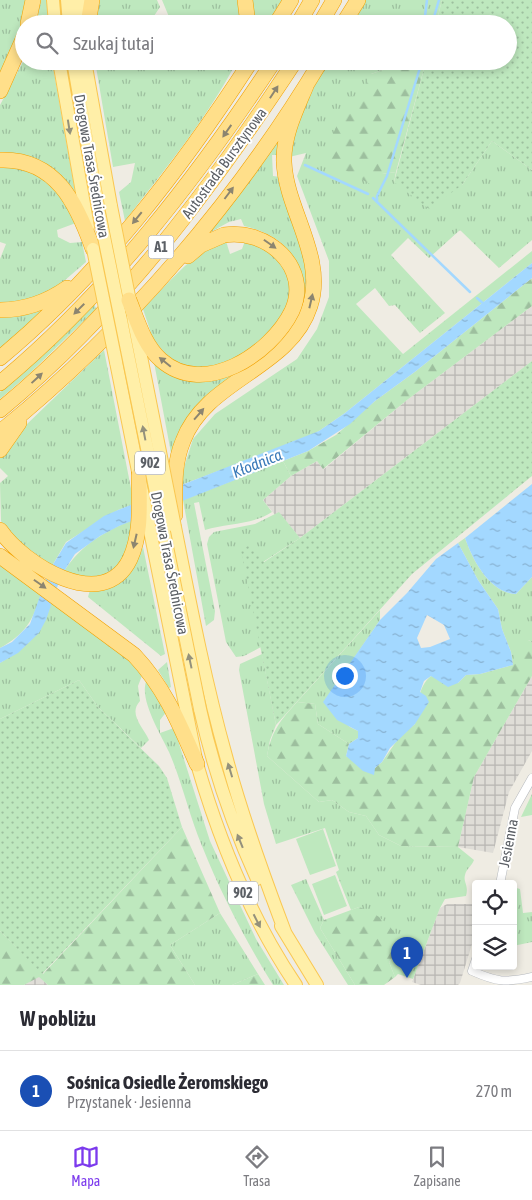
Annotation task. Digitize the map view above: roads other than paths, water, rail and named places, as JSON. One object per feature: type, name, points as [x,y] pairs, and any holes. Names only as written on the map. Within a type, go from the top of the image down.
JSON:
[{"type":"highway","points":[[30,15],[33,0]]},
{"type":"highway","points":[[90,15],[92,0]]},
{"type":"highway","points":[[245,0],[247,15]]},
{"type":"highway","points":[[282,15],[291,0]]},
{"type":"highway","points":[[303,15],[312,0]]},
{"type":"highway","points":[[325,15],[334,0]]},
{"type":"highway","points":[[349,15],[358,0]]},
{"type":"highway","points":[[0,91],[15,58]]},
{"type":"highway","points":[[226,100],[238,70]]},
{"type":"highway","points":[[0,358],[54,309],[86,275],[167,180],[226,100],[245,70]]},
{"type":"highway","name":"Autostrada Bursztynowa","points":[[0,383],[72,316],[133,252],[194,177],[268,70]]},
{"type":"highway","name":"Autostrada Bursztynowa","points":[[0,410],[75,341],[137,276],[185,219],[289,70]]},
{"type":"highway","points":[[0,432],[28,410],[93,350],[161,277],[237,183],[316,70]]},
{"type":"highway","points":[[175,527],[175,471],[183,440],[194,420],[221,394],[270,359],[289,342],[311,305],[313,270],[310,253],[286,180],[285,149],[292,122],[306,86]]},
{"type":"highway","points":[[0,160],[18,161],[46,171],[63,186],[87,228],[93,249]]},
{"type":"highway","points":[[129,300],[148,344],[160,359],[178,372],[204,376],[216,374],[251,356],[282,327],[292,310],[296,293],[294,276],[280,251],[266,241],[248,234],[224,235],[201,245],[161,277]]},
{"type":"highway","points":[[0,310],[18,309],[55,296],[86,275]]},
{"type":"highway","points":[[0,450],[28,410]]},
{"type":"highway","points":[[0,530],[20,551],[56,577],[72,582],[99,582],[112,577],[124,568],[135,545],[139,525],[139,475]]},
{"type":"highway","points":[[0,556],[134,654],[152,674],[182,717],[197,764]]},
{"type":"main road","points":[[53,0],[54,15]]},
{"type":"main road","points":[[67,0],[68,15]]},
{"type":"main road","points":[[79,0],[80,15]]},
{"type":"main road","name":"Drogowa Trasa Średnicowa","points":[[61,70],[87,228]]},
{"type":"main road","name":"Drogowa Trasa Średnicowa","points":[[75,70],[100,217],[200,709],[213,764],[240,843],[285,932],[317,985]]},
{"type":"main road","points":[[87,70],[129,300],[212,705],[251,840],[285,932]]},
{"type":"main road","name":"Drogowa Trasa Średnicowa","points":[[93,249],[139,475],[182,717]]},
{"type":"main road","name":"902","points":[[197,764],[211,811],[246,900],[270,945],[296,985]]},
{"type":"street","name":"Jesienna","points":[[501,880],[515,808],[532,778]]},
{"type":"street","points":[[472,970],[497,981],[512,982],[532,977]]},
{"type":"water","name":"Kłodnica","points":[[532,263],[532,278],[416,371],[375,401],[350,424],[308,451],[119,526],[100,536],[75,554],[61,576],[46,620],[39,633],[18,653],[0,663],[0,648],[12,642],[30,624],[49,571],[66,543],[104,516],[319,431],[345,413]]},
{"type":"water","points":[[532,484],[532,577],[516,594],[498,588],[491,582],[478,566],[465,538]]},
{"type":"water","points":[[458,543],[478,580],[498,609],[513,665],[480,674],[466,675],[458,683],[448,687],[431,676],[424,681],[420,692],[426,696],[429,702],[415,724],[390,748],[382,762],[375,768],[374,775],[363,771],[346,756],[349,744],[358,738],[358,731],[337,720],[323,702],[380,620],[407,593],[436,559]],"holes":[[[427,615],[444,625],[450,639],[430,647],[421,648],[417,638]]]},
{"type":"waterway","points":[[425,15],[427,0]]},
{"type":"waterway","points":[[435,15],[439,0]]},
{"type":"waterway","points":[[377,202],[377,196],[387,176],[419,70]]},
{"type":"waterway","points":[[305,165],[368,194]]},
{"type":"waterway","points":[[373,198],[470,292]]},
{"type":"waterway","points":[[477,298],[485,305]]},
{"type":"place","name":"Sośnica Osiedle Żeromskiego","points":[[407,978]]}]
